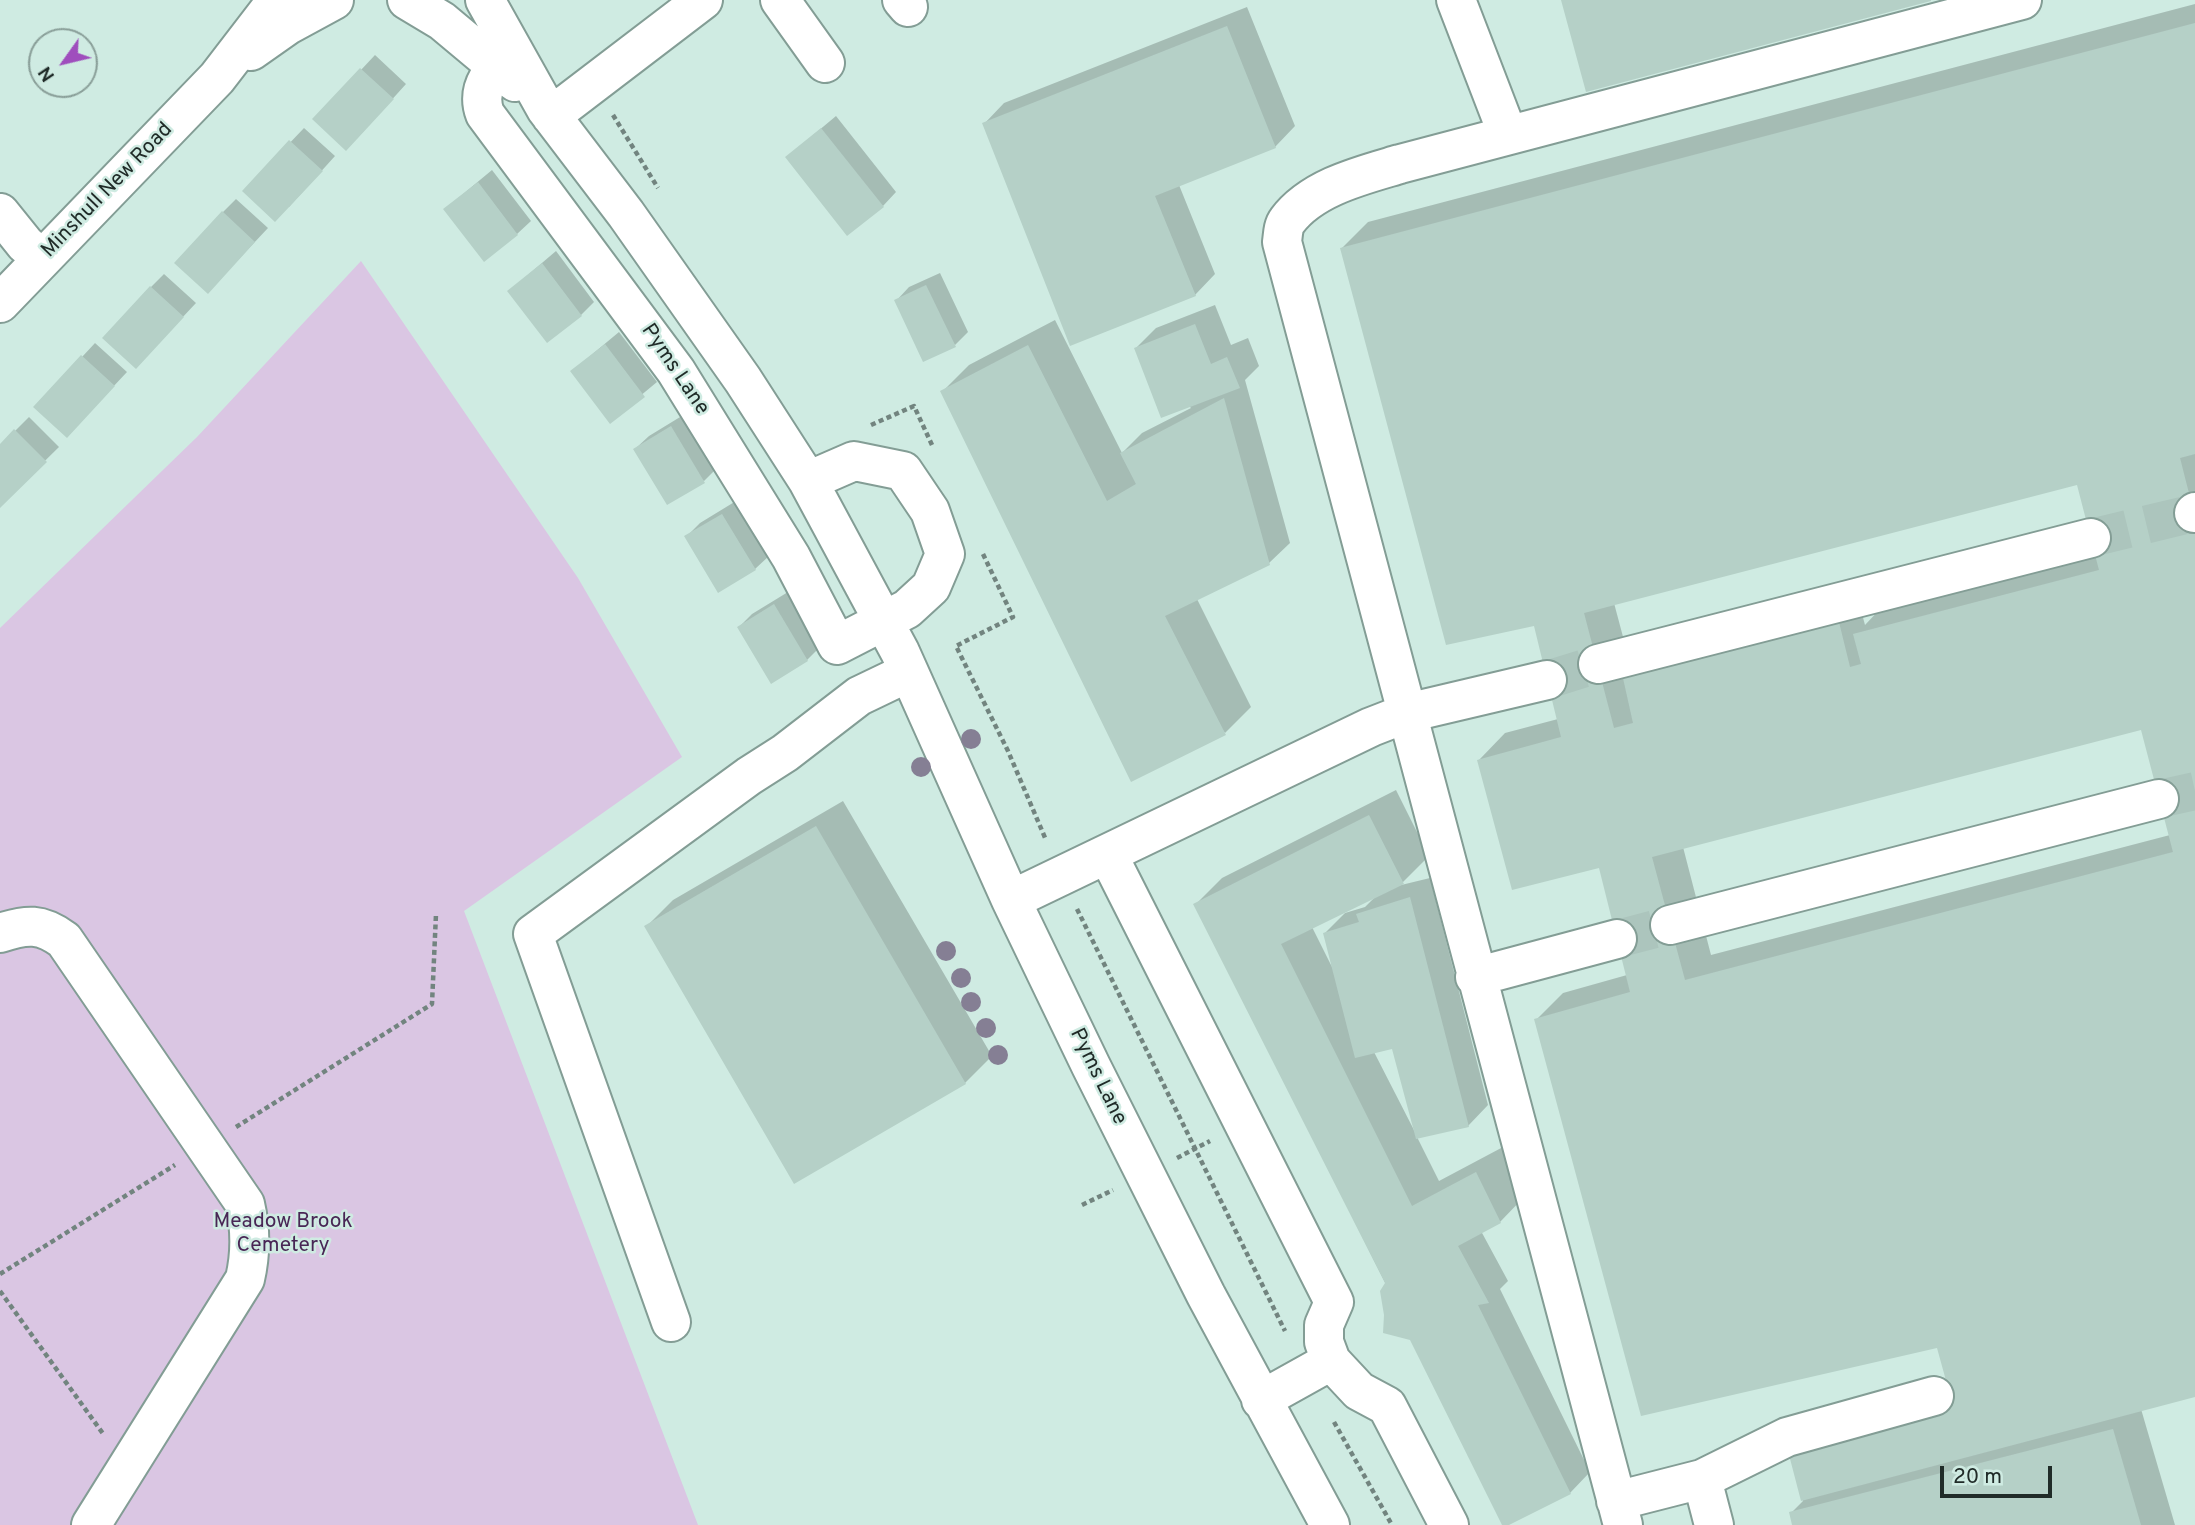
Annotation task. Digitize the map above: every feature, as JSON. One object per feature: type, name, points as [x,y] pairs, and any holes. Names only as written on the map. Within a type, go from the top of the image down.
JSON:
[{"type":"street","name":"Minshull New Road","points":[[0,303],[217,78],[277,0]]},
{"type":"street","name":"Minshull New Road","points":[[217,78],[288,25],[334,0]]},
{"type":"street","name":"Pyms Lane","points":[[407,0],[505,59],[626,214],[743,380],[808,481],[905,662],[1011,900],[1091,1066],[1261,1400],[1330,1525]]},
{"type":"street","name":"Pyms Lane","points":[[485,0],[505,59]]},
{"type":"street","points":[[548,112],[594,84],[703,0]]},
{"type":"street","points":[[780,0],[825,63]]},
{"type":"street","points":[[1456,0],[1508,135]]},
{"type":"street","points":[[1934,1396],[1787,1437],[1702,1479],[1619,1513],[1282,242],[1286,222],[1307,202],[1353,179],[1508,135],[2022,0]]},
{"type":"street","name":"Pyms Lane","points":[[505,59],[483,88],[481,102],[485,114],[676,371],[784,545],[838,645],[883,619]]},
{"type":"street","points":[[0,213],[25,244],[42,259]]},
{"type":"street","points":[[808,481],[854,461],[903,471],[930,510],[945,554],[931,587],[906,609],[883,619]]},
{"type":"street","points":[[1598,664],[2091,538]]},
{"type":"street","points":[[671,1322],[533,934],[749,776],[785,754],[905,662]]},
{"type":"street","points":[[1011,900],[1334,744],[1407,713],[1547,680]]},
{"type":"street","points":[[1670,925],[2159,800]]},
{"type":"street","points":[[1108,855],[1334,1302],[1324,1325],[1319,1368]]},
{"type":"street","points":[[0,933],[19,927],[47,927],[64,940],[245,1204],[251,1256],[245,1279],[91,1525]]},
{"type":"street","points":[[1475,977],[1617,939]]},
{"type":"street","points":[[1261,1400],[1319,1368]]},
{"type":"street","points":[[1319,1368],[1387,1406],[1449,1525]]},
{"type":"street","points":[[1702,1479],[1714,1525]]},
{"type":"path","points":[[594,84],[660,191]]},
{"type":"path","points":[[867,427],[914,406],[937,456]]},
{"type":"path","points":[[978,543],[1013,617],[956,646],[1008,751],[1062,877],[1319,1368],[1392,1525]]},
{"type":"path","points":[[0,1274],[432,1004],[436,914]]},
{"type":"path","points":[[0,1291],[127,1468]]},
{"type":"green space","name":"Meadow Brook Cemetery","points":[[361,261],[578,578],[682,757],[464,911],[698,1525],[0,1525],[0,628],[197,437]]},
{"type":"building","points":[[1561,0],[1931,0],[1931,1],[1586,92]]},
{"type":"building","points":[[2195,23],[2195,454],[2180,458],[2195,517],[2195,1397],[1801,1501],[1788,1451],[1953,1406],[1937,1348],[1641,1416],[1534,1019],[1630,992],[1599,868],[1512,890],[1477,760],[1561,737],[1534,626],[1446,645],[1340,248]],"holes":[[[2077,485],[2099,570],[1853,634],[1861,664],[1850,667],[1837,614],[1621,669],[1633,723],[1614,728],[1584,613]],[[2141,730],[2173,852],[1685,980],[1652,857]]]},
{"type":"building","points":[[1227,26],[1276,148],[1155,196],[1196,296],[1070,346],[982,123]]},
{"type":"building","points":[[360,68],[394,99],[346,151],[312,119]]},
{"type":"building","points":[[821,128],[884,207],[847,236],[785,157]]},
{"type":"building","points":[[289,140],[323,171],[275,222],[242,191]]},
{"type":"building","points":[[478,182],[518,235],[484,262],[443,209]]},
{"type":"building","points":[[222,211],[255,242],[208,294],[174,263]]},
{"type":"building","points":[[542,263],[582,316],[547,343],[507,291]]},
{"type":"building","points":[[926,285],[956,347],[923,362],[894,300]]},
{"type":"building","points":[[150,286],[184,317],[136,369],[102,338]]},
{"type":"building","points":[[1195,324],[1211,364],[1227,357],[1240,388],[1161,418],[1134,348]]},
{"type":"building","points":[[605,344],[645,397],[610,424],[570,371]]},
{"type":"building","points":[[1028,345],[1107,501],[1136,484],[1120,453],[1224,398],[1270,565],[1165,616],[1226,735],[1131,782],[940,391]]},
{"type":"building","points":[[81,355],[115,386],[67,438],[33,407]]},
{"type":"building","points":[[671,426],[705,483],[667,505],[633,449]]},
{"type":"building","points":[[14,429],[47,462],[0,508],[0,444]]},
{"type":"building","points":[[722,514],[756,570],[718,593],[684,536]]},
{"type":"building","points":[[774,604],[808,661],[771,684],[737,627]]},
{"type":"building","points":[[1369,815],[1404,884],[1281,944],[1412,1206],[1476,1172],[1501,1223],[1458,1246],[1489,1303],[1478,1305],[1571,1494],[1509,1525],[1502,1525],[1410,1340],[1383,1333],[1384,1315],[1380,1291],[1385,1283],[1193,904]]},
{"type":"building","points":[[816,826],[966,1084],[794,1184],[644,926]]},
{"type":"building","points":[[1410,897],[1469,1127],[1416,1139],[1392,1049],[1355,1058],[1323,933],[1359,922],[1356,914]]},
{"type":"building","points":[[2113,1429],[2141,1525],[1792,1525],[1789,1512]]},
{"type":"tunnel","points":[[2091,538],[2194,513]]},
{"type":"tunnel","points":[[1547,680],[1598,664]]},
{"type":"tunnel","points":[[2159,799],[2195,791]]},
{"type":"tunnel","points":[[1617,939],[1670,925]]}]
